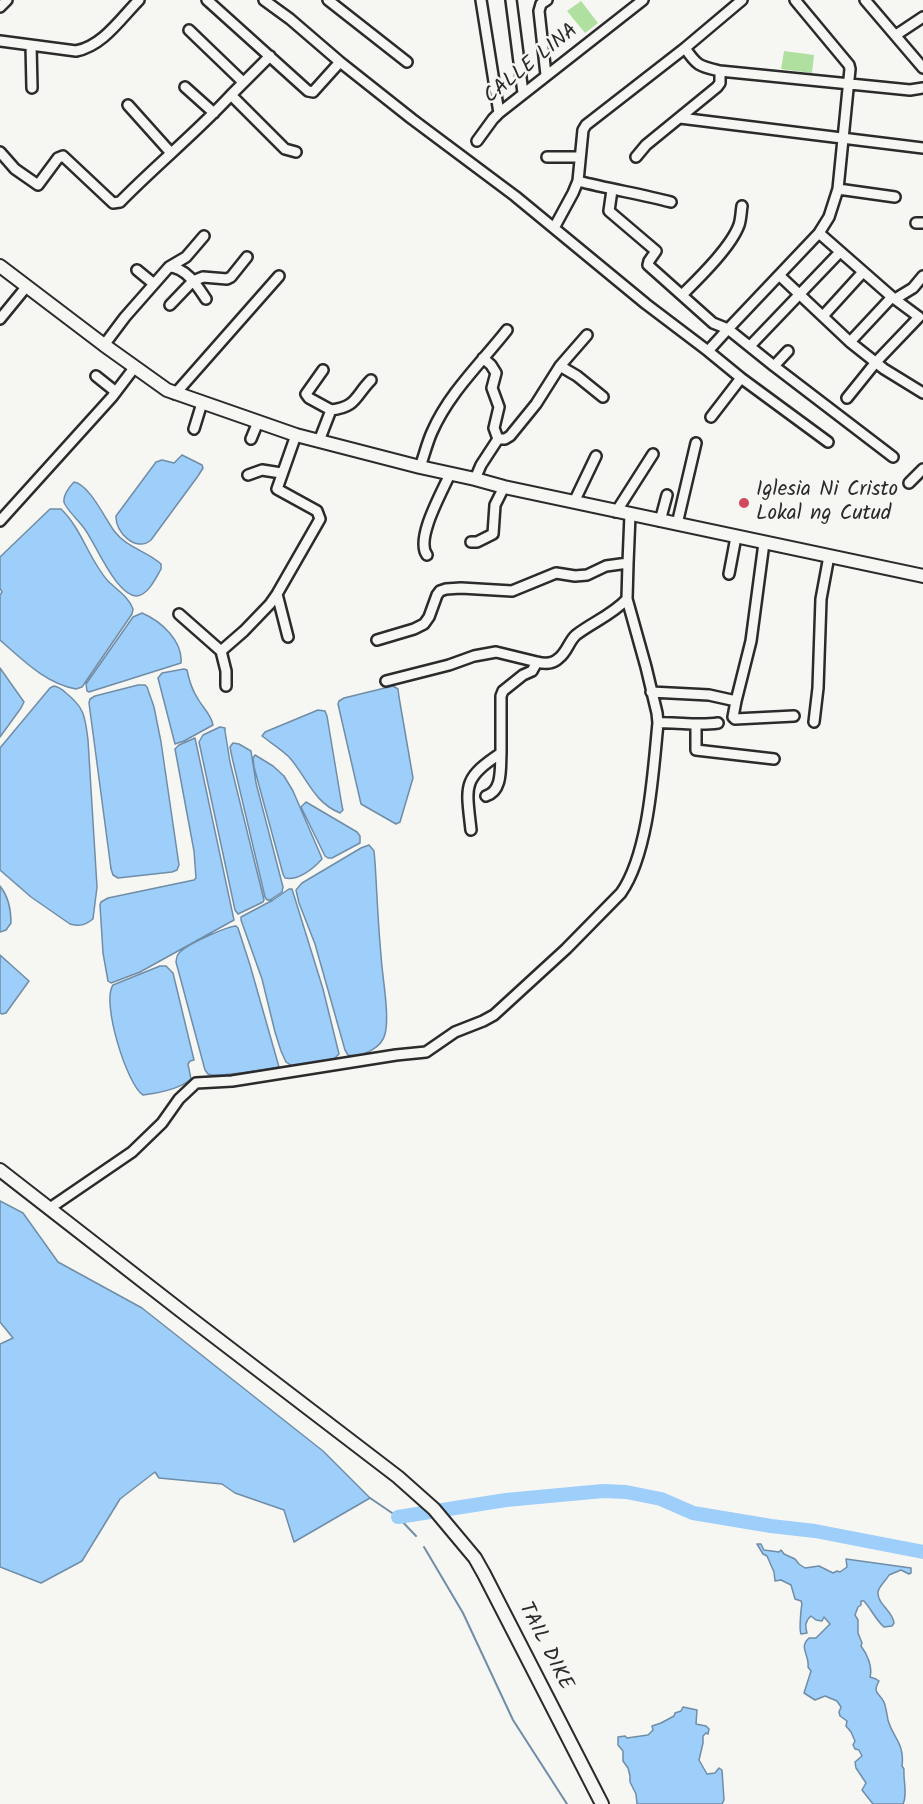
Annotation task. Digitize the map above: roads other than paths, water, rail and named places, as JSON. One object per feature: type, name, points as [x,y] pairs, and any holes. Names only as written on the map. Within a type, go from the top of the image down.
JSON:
[{"type":"street","points":[[0,8],[7,0]]},
{"type":"street","points":[[0,41],[76,51],[92,46],[139,0]]},
{"type":"street","points":[[207,0],[308,91],[313,92],[340,62]]},
{"type":"street","points":[[264,0],[290,18],[340,62],[554,228],[646,304],[828,442]]},
{"type":"street","points":[[328,0],[407,62]]},
{"type":"street","points":[[482,0],[499,113]]},
{"type":"street","points":[[511,0],[523,93]]},
{"type":"street","points":[[546,75],[539,11],[541,4],[547,0]]},
{"type":"street","name":"CALLE LINA","points":[[477,141],[499,113],[644,0]]},
{"type":"street","points":[[554,228],[578,181],[579,157],[583,130],[586,125],[685,48],[742,0]]},
{"type":"street","points":[[708,351],[819,233],[829,217],[838,189],[849,65],[795,0]]},
{"type":"street","points":[[865,0],[923,68]]},
{"type":"street","points":[[896,35],[923,17]]},
{"type":"street","points":[[189,30],[243,82]]},
{"type":"street","points":[[31,45],[32,88]]},
{"type":"street","points":[[685,48],[699,66],[720,71],[910,90],[923,88]]},
{"type":"street","points":[[0,152],[15,169],[38,185],[58,158],[63,156],[113,203],[120,202],[270,56]]},
{"type":"street","points":[[636,157],[646,145],[717,87],[721,79],[720,71]]},
{"type":"street","points":[[185,87],[214,113]]},
{"type":"street","points":[[231,95],[285,148],[296,152]]},
{"type":"street","points":[[128,105],[171,153]]},
{"type":"street","points":[[680,118],[923,148]]},
{"type":"street","points":[[547,157],[579,157]]},
{"type":"street","points":[[578,181],[671,202]]},
{"type":"street","points":[[838,189],[895,197]]},
{"type":"street","points":[[612,190],[609,211],[656,251],[648,265],[713,323],[728,329],[893,457]]},
{"type":"street","points":[[682,295],[734,236],[740,221],[742,206]]},
{"type":"street","points":[[819,233],[893,298],[921,315],[876,362],[847,398]]},
{"type":"street","points":[[104,345],[169,267],[186,257],[204,236]]},
{"type":"street","points":[[750,346],[840,252]]},
{"type":"street","points":[[170,305],[193,281],[203,277],[229,279],[247,257]]},
{"type":"street","points":[[0,266],[134,368],[175,394],[296,435],[476,479],[504,488],[923,576]]},
{"type":"street","points":[[169,267],[175,267],[193,281],[206,299]]},
{"type":"street","points":[[137,270],[154,284]]},
{"type":"street","points":[[823,316],[863,272]]},
{"type":"street","points":[[175,394],[279,276]]},
{"type":"street","points":[[780,276],[850,342],[923,393]]},
{"type":"street","points":[[850,342],[893,298],[913,288],[923,276]]},
{"type":"street","points":[[0,320],[27,286]]},
{"type":"street","points":[[420,467],[431,432],[441,415],[507,330]]},
{"type":"street","points":[[498,439],[506,439],[510,436],[536,404],[560,366],[587,335]]},
{"type":"street","points":[[774,366],[788,351]]},
{"type":"street","points":[[483,358],[496,373],[492,388],[499,407],[494,428],[498,439]]},
{"type":"street","points":[[560,366],[577,376],[603,397]]},
{"type":"street","points":[[0,521],[116,392],[134,368]]},
{"type":"street","points":[[323,370],[306,394],[331,410],[350,406],[358,399],[371,380]]},
{"type":"street","points":[[96,376],[116,392]]},
{"type":"street","points":[[711,417],[741,378]]},
{"type":"street","points":[[194,429],[202,403]]},
{"type":"street","points":[[319,441],[331,410]]},
{"type":"street","points":[[251,439],[258,422]]},
{"type":"street","points":[[221,651],[270,604],[320,519],[317,511],[278,490],[277,487],[296,435]]},
{"type":"street","points":[[476,479],[481,465],[498,439]]},
{"type":"street","points":[[677,524],[696,444]]},
{"type":"street","points":[[616,512],[653,454]]},
{"type":"street","points":[[574,502],[596,456]]},
{"type":"street","points":[[248,474],[262,470],[282,473]]},
{"type":"street","points":[[909,483],[922,471]]},
{"type":"street","points":[[427,555],[424,552],[423,540],[450,474]]},
{"type":"street","points":[[471,542],[477,542],[493,534],[495,505],[504,488]]},
{"type":"street","points":[[660,521],[667,495]]},
{"type":"street","points":[[50,1208],[132,1152],[162,1123],[179,1099],[196,1083],[232,1081],[426,1052],[455,1032],[494,1015],[578,938],[621,893],[633,872],[640,848],[646,819],[658,723],[646,667],[627,599],[630,515]]},
{"type":"street","points":[[729,574],[736,537]]},
{"type":"street","points":[[764,543],[751,641],[733,717],[735,719],[794,716]]},
{"type":"street","points":[[814,722],[818,688],[821,599],[829,556]]},
{"type":"street","points":[[377,639],[424,624],[437,595],[446,589],[512,591],[556,573],[575,576],[606,566],[628,564]]},
{"type":"street","points":[[277,594],[288,637]]},
{"type":"street","points":[[386,681],[496,652],[545,664],[558,660],[573,637],[610,614],[627,599]]},
{"type":"street","points":[[178,614],[221,651],[226,671],[226,686]]},
{"type":"street","points":[[486,796],[494,793],[498,786],[501,753],[501,696],[503,691],[523,675],[532,671],[537,662]]},
{"type":"street","points":[[651,692],[709,695],[736,701]]},
{"type":"street","points":[[658,723],[718,723]]},
{"type":"street","points":[[696,724],[696,750],[774,759]]},
{"type":"street","points":[[471,830],[469,783],[478,771],[501,753]]},
{"type":"street","name":"TAIL DIKE","points":[[0,1170],[398,1477],[437,1512],[475,1558],[602,1804]]},
{"type":"water","points":[[182,455],[202,465],[203,468],[198,476],[151,540],[139,544],[128,539],[119,528],[116,516],[156,462],[162,460],[174,463]]},
{"type":"water","points":[[74,482],[86,489],[120,537],[161,564],[161,569],[145,593],[137,596],[129,594],[121,587],[89,535],[65,505],[64,499]]},
{"type":"water","points":[[50,509],[61,509],[68,517],[101,573],[126,597],[133,609],[132,614],[82,687],[76,689],[44,676],[0,640],[0,595],[2,592],[0,557]]},
{"type":"water","points":[[142,613],[156,621],[175,640],[181,655],[181,663],[87,691],[86,684],[133,617]]},
{"type":"water","points":[[0,668],[24,702],[0,737]]},
{"type":"water","points":[[187,670],[194,692],[209,714],[213,725],[175,744],[158,678],[162,673]]},
{"type":"water","points":[[138,685],[147,687],[154,707],[179,865],[177,870],[172,872],[118,878],[113,875],[111,869],[89,703],[90,699],[95,696]]},
{"type":"water","points":[[54,686],[63,690],[81,708],[88,740],[97,887],[93,919],[80,925],[70,924],[31,897],[0,870],[0,748]]},
{"type":"water","points":[[393,686],[398,689],[413,778],[400,822],[396,824],[361,804],[338,704],[344,698]]},
{"type":"water","points":[[318,710],[325,711],[327,716],[343,810],[340,813],[323,802],[289,757],[262,736],[265,732]]},
{"type":"water","points":[[220,727],[225,728],[230,762],[264,900],[238,914],[235,910],[199,742],[203,735]]},
{"type":"water","points":[[195,738],[234,920],[140,972],[111,983],[108,981],[103,953],[101,902],[108,898],[196,878],[194,851],[175,749]]},
{"type":"water","points":[[233,743],[251,751],[256,783],[283,887],[282,892],[270,900],[265,897],[232,757],[230,747]]},
{"type":"water","points":[[255,755],[284,776],[293,791],[322,859],[310,870],[295,878],[285,878],[283,874],[254,767]]},
{"type":"water","points":[[306,802],[357,832],[360,836],[360,843],[332,858],[325,856],[301,807]]},
{"type":"water","points":[[369,845],[374,851],[386,1026],[380,1044],[370,1051],[353,1056],[348,1055],[345,1050],[315,944],[296,890],[302,883]]},
{"type":"water","points":[[0,886],[9,903],[11,923],[6,930],[0,932]]},
{"type":"water","points":[[292,889],[323,989],[339,1054],[334,1059],[292,1066],[286,1062],[281,1051],[262,979],[241,920],[241,917]]},
{"type":"water","points":[[236,926],[250,965],[279,1067],[213,1075],[208,1074],[205,1070],[176,962],[178,954],[197,941]]},
{"type":"water","points":[[0,955],[29,981],[6,1013],[2,1014],[0,1013]]},
{"type":"water","points":[[160,966],[166,966],[173,973],[194,1060],[188,1064],[191,1079],[169,1090],[143,1095],[130,1076],[123,1060],[113,1025],[110,994],[113,985]]},
{"type":"water","points":[[0,1201],[23,1213],[58,1262],[142,1308],[323,1451],[370,1498],[294,1542],[284,1510],[235,1493],[222,1484],[159,1478],[155,1472],[120,1499],[82,1561],[41,1583],[0,1567],[0,1344],[13,1338],[0,1322]]},
{"type":"water","points":[[757,1544],[761,1544],[764,1550],[779,1552],[781,1550],[805,1568],[819,1566],[833,1573],[840,1572],[847,1567],[846,1559],[911,1568],[909,1574],[901,1570],[889,1575],[878,1592],[880,1600],[893,1619],[892,1626],[884,1627],[864,1601],[861,1601],[855,1615],[858,1620],[861,1646],[870,1665],[870,1677],[879,1681],[876,1691],[884,1702],[890,1726],[902,1752],[905,1792],[903,1804],[873,1804],[862,1790],[866,1783],[856,1768],[855,1762],[862,1756],[853,1745],[855,1741],[846,1726],[847,1721],[840,1716],[841,1707],[837,1701],[825,1696],[815,1700],[804,1693],[811,1671],[808,1667],[804,1645],[809,1638],[816,1638],[830,1624],[824,1617],[822,1621],[811,1616],[806,1624],[807,1633],[801,1634],[801,1601],[795,1599],[791,1585],[781,1580],[775,1581],[767,1556]]},
{"type":"water","points":[[683,1707],[697,1710],[696,1724],[709,1729],[708,1734],[703,1736],[699,1760],[707,1774],[715,1773],[719,1768],[722,1770],[724,1800],[722,1804],[637,1804],[628,1768],[623,1761],[623,1751],[618,1745],[618,1737],[648,1735],[653,1730],[652,1726],[674,1716]]},
{"type":"waterway","points":[[398,1517],[506,1500],[603,1491],[626,1492],[661,1499],[693,1513],[815,1531],[923,1552]]},
{"type":"waterway","points":[[370,1498],[398,1517],[416,1536]]},
{"type":"waterway","points":[[424,1547],[463,1613],[513,1720],[567,1804]]},
{"type":"place","name":"Iglesia Ni Cristo Lokal ng Cutud","points":[[744,503]]}]
